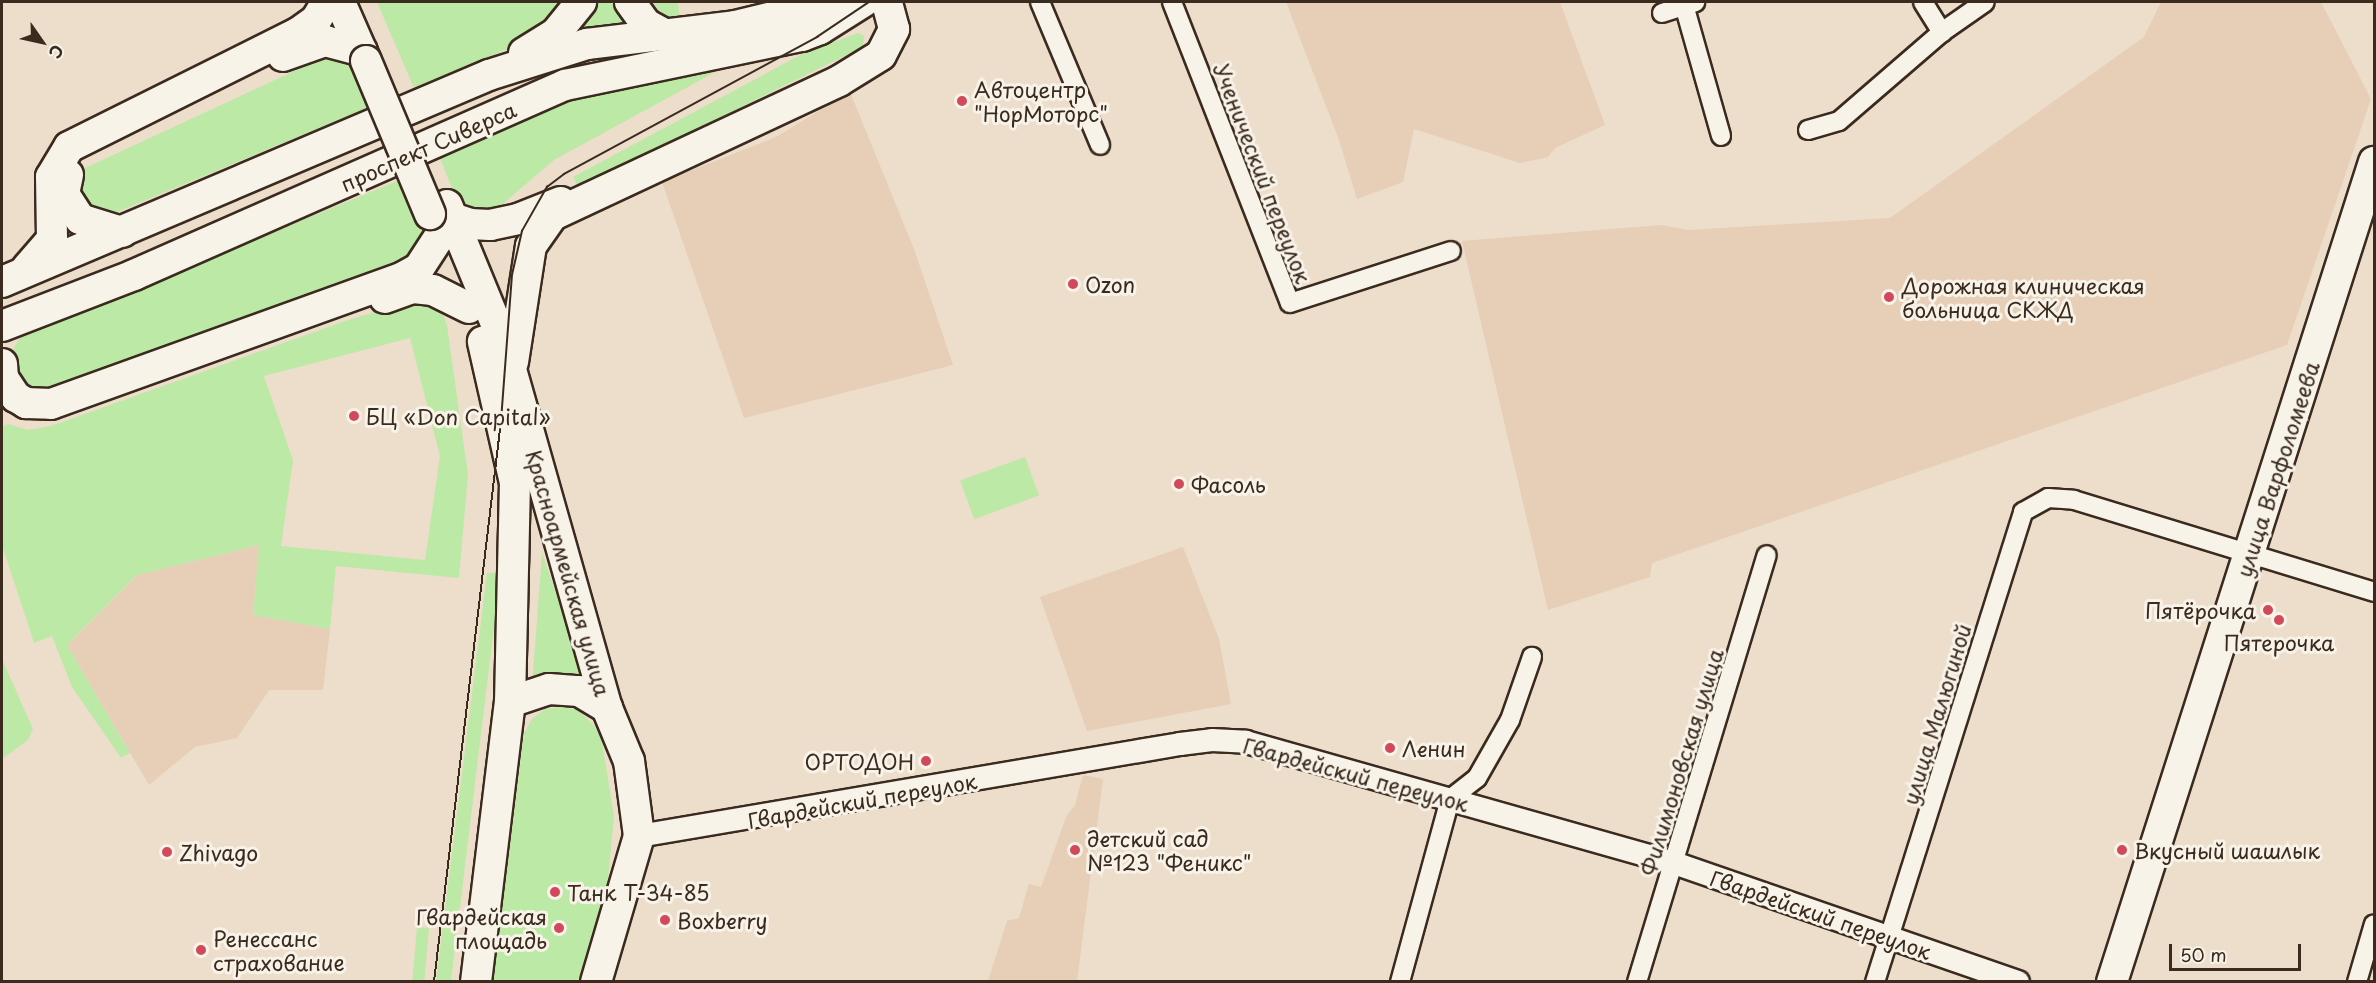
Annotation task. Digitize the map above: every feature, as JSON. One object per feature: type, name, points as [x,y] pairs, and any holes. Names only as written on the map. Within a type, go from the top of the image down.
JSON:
[{"type":"main road","points":[[10,279],[44,253],[52,239],[51,177],[69,147],[298,33],[315,20],[327,2]]},
{"type":"main road","name":"Красноармейская улица","points":[[340,2],[370,55],[512,371],[607,708]]},
{"type":"main road","name":"Красноармейская улица","points":[[361,2],[370,55]]},
{"type":"main road","points":[[489,75],[556,33],[581,2]]},
{"type":"main road","points":[[630,2],[646,24],[664,34]]},
{"type":"main road","name":"проспект Сиверса","points":[[10,279],[489,75],[587,44],[735,26],[835,2]]},
{"type":"main road","name":"проспект Сиверса","points":[[2,326],[145,271],[565,85],[802,36],[820,29],[862,2]]},
{"type":"main road","points":[[512,371],[531,246],[553,215],[747,126],[880,55],[891,39],[893,18],[887,2]]},
{"type":"main road","points":[[122,232],[80,219],[67,201],[66,182],[80,158],[306,45],[339,42],[370,55]]},
{"type":"main road","points":[[40,312],[15,332],[5,345],[2,363],[7,387],[16,397],[26,403],[51,404],[403,277],[419,268],[442,219],[490,225],[529,216],[836,75],[859,68]]},
{"type":"main road","name":"улица Варфоломеева","points":[[2112,981],[2374,162]]},
{"type":"main road","name":"Красноармейская улица","points":[[442,219],[469,308],[485,346],[515,483],[510,702]]},
{"type":"main road","points":[[2,402],[12,412],[28,417],[47,416],[412,288],[433,290],[469,308]]},
{"type":"main road","points":[[476,981],[510,702],[549,689],[579,691],[607,708],[629,761],[639,836],[596,981]]},
{"type":"street","points":[[1040,2],[1101,145]]},
{"type":"street","name":"Ученический переулок","points":[[1172,2],[1290,303],[1451,251]]},
{"type":"street","points":[[1923,2],[1942,32]]},
{"type":"street","points":[[1808,130],[1839,121],[1942,32],[1985,2]]},
{"type":"street","points":[[1662,13],[1690,3],[1721,136]]},
{"type":"street","name":"улица Малюгиной","points":[[1875,981],[2023,512],[2048,498],[2074,500],[2374,592]]},
{"type":"street","name":"Филимоновская улица","points":[[1637,981],[1767,555]]},
{"type":"street","points":[[1400,981],[1450,798],[1477,778],[1510,720],[1532,657]]},
{"type":"street","name":"Гвардейский переулок","points":[[639,836],[1212,740],[1250,743],[1674,863],[2018,981]]},
{"type":"street","points":[[2356,981],[2374,924]]},
{"type":"shaded area","points":[[1286,2],[1560,2],[1605,125],[1555,148],[1548,157],[1520,163],[1414,129],[1403,182],[1357,199],[1339,140]]},
{"type":"shaded area","name":"Дорожная клиническая больница СКЖД","points":[[2161,2],[2321,2],[2371,99],[2287,345],[1652,563],[1650,577],[1548,610],[1462,241],[1661,225],[1688,230],[1890,218],[2144,37]]},
{"type":"shaded area","points":[[850,92],[914,249],[953,365],[744,418],[662,182],[776,137]]},
{"type":"shaded area","points":[[259,545],[253,615],[330,629],[323,690],[269,690],[237,738],[195,747],[149,785],[67,645],[137,575]]},
{"type":"shaded area","points":[[1183,547],[1219,639],[1231,704],[1087,731],[1040,597]]},
{"type":"shaded area","name":"детский сад №123 \"Феникс\"","points":[[1083,775],[1103,779],[1077,981],[988,981],[1007,921],[1019,918],[1029,884],[1041,887],[1067,815],[1075,805]]},
{"type":"green space","points":[[377,2],[571,2],[527,41],[414,88]]},
{"type":"green space","points":[[595,2],[618,2],[629,26],[570,39]]},
{"type":"green space","points":[[653,2],[678,2],[680,21],[663,17]]},
{"type":"green space","points":[[858,33],[864,36],[863,47],[578,187],[573,177],[802,54]]},
{"type":"green space","points":[[320,59],[339,59],[348,66],[356,76],[367,108],[115,213],[97,216],[81,206],[77,179],[83,169]]},
{"type":"green space","points":[[728,65],[554,160],[504,203],[479,214],[461,211],[440,158],[572,92]]},
{"type":"green space","points":[[397,181],[426,241],[420,255],[45,396],[27,395],[7,360],[20,338]]},
{"type":"green space","points":[[419,299],[441,310],[447,325],[468,475],[459,578],[336,566],[330,629],[253,615],[259,545],[137,575],[67,645],[130,753],[121,758],[72,687],[52,636],[34,643],[2,545],[2,427],[8,424],[28,430],[51,426],[348,320]],"holes":[[[410,338],[440,456],[425,560],[281,546],[293,460],[264,376]]]},
{"type":"green space","points":[[1025,457],[1039,496],[974,519],[960,481]]},
{"type":"green space","points":[[542,553],[588,684],[532,687]]},
{"type":"green space","points":[[487,573],[499,573],[499,586],[451,981],[436,982]]},
{"type":"green space","points":[[2,659],[33,729],[28,740],[2,759]]},
{"type":"green space","points":[[562,707],[578,710],[594,725],[602,742],[614,816],[607,891],[579,981],[493,982],[524,734],[532,719],[545,709]]},
{"type":"green space","points":[[417,927],[429,928],[424,982],[412,981]]},
{"type":"tram line","points":[[434,982],[501,421],[512,275],[522,231],[547,187],[564,174],[817,37],[869,2]]},
{"type":"place","name":"Автоцентр \"НорМоторс\"","points":[[962,101]]},
{"type":"place","name":"Ozon","points":[[1073,284]]},
{"type":"place","name":"Дорожная клиническая больница СКЖД","points":[[1889,297]]},
{"type":"place","name":"БЦ «Don Capital»","points":[[354,416]]},
{"type":"place","name":"Фасоль","points":[[1179,484]]},
{"type":"place","name":"Пятёрочка","points":[[2268,610]]},
{"type":"place","name":"Пятерочка","points":[[2279,620]]},
{"type":"place","name":"Ленин","points":[[1390,748]]},
{"type":"place","name":"ОРТОДОН","points":[[926,761]]},
{"type":"place","name":"детский сад №123 \"Феникс\"","points":[[1075,850]]},
{"type":"place","name":"Вкусный шашлык","points":[[2122,850]]},
{"type":"place","name":"Zhivago","points":[[167,852]]},
{"type":"place","name":"Танк Т-34-85","points":[[555,892]]},
{"type":"place","name":"Boxberry","points":[[665,920]]},
{"type":"place","name":"Гвардейская площадь","points":[[559,928]]},
{"type":"place","name":"Ренессанс страхование","points":[[201,950]]}]
